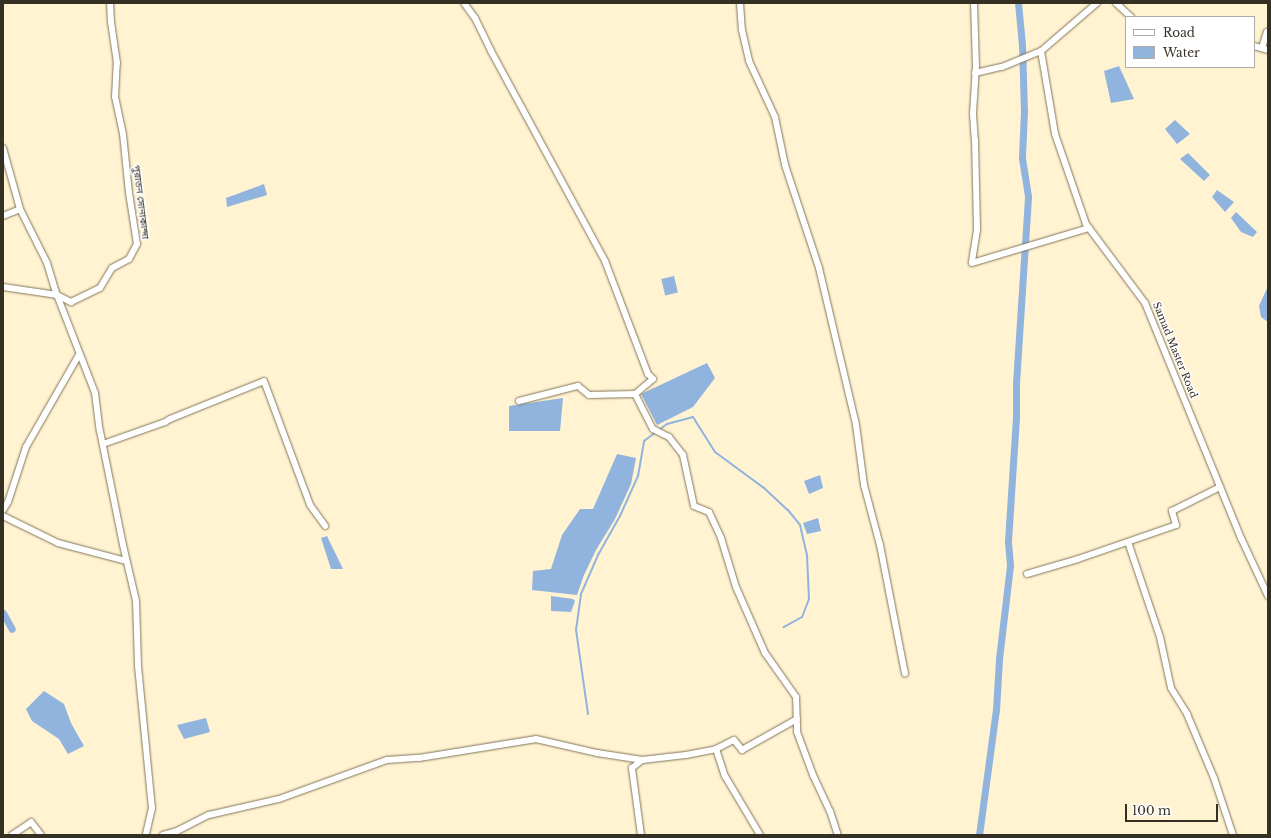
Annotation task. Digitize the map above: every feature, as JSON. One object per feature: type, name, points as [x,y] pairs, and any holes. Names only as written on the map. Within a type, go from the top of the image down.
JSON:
[{"type":"street","name":"পুরাতন সোনাকান্দা","points":[[3,287],[57,295],[72,302],[100,288],[112,268],[129,259],[137,244],[129,193],[123,134],[115,97],[117,63],[111,22],[110,3]]},
{"type":"street","points":[[464,3],[475,18],[491,51],[605,261],[648,374],[653,379],[635,394],[589,395],[578,386],[519,401]]},
{"type":"street","points":[[740,3],[742,30],[749,61],[775,116],[784,165],[819,268],[856,425],[864,485],[880,546],[905,674]]},
{"type":"street","points":[[974,3],[975,73],[973,114],[977,230],[972,263],[1089,228]]},
{"type":"street","points":[[975,73],[1002,67],[1037,51],[1097,3]]},
{"type":"street","points":[[1116,3],[1130,16]]},
{"type":"street","points":[[1255,46],[1265,49],[1267,32]]},
{"type":"street","name":"Samad Master Road","points":[[1037,51],[1055,134],[1086,224],[1145,302],[1220,487],[1268,596]]},
{"type":"street","points":[[3,148],[20,209],[47,264],[57,295],[95,393],[103,444],[126,560],[136,601],[138,666],[152,808],[146,835]]},
{"type":"street","points":[[3,216],[20,209]]},
{"type":"street","points":[[3,510],[8,502],[26,447],[80,355]]},
{"type":"street","points":[[103,444],[165,422],[170,418],[264,381],[310,505],[325,526]]},
{"type":"street","points":[[635,394],[653,428],[669,436],[683,455],[694,506],[709,512],[721,538],[736,586],[765,653],[796,697],[797,732],[813,775],[830,811],[838,835]]},
{"type":"street","points":[[1027,574],[1176,525],[1172,511],[1220,487]]},
{"type":"street","points":[[3,516],[58,543],[126,560]]},
{"type":"street","points":[[1128,542],[1160,637],[1171,688],[1187,714],[1214,778],[1233,835]]},
{"type":"street","points":[[163,835],[177,831],[209,815],[279,799],[387,760],[419,758],[536,739],[597,753],[642,760],[686,755],[716,749],[734,740],[742,750],[797,719]]},
{"type":"street","points":[[716,749],[725,776],[760,835]]},
{"type":"street","points":[[641,835],[632,768],[642,760]]},
{"type":"street","points":[[12,835],[31,822],[41,835]]},
{"type":"water","points":[[1119,66],[1134,99],[1111,103],[1104,71]]},
{"type":"water","points":[[1175,120],[1190,134],[1177,144],[1165,129]]},
{"type":"water","points":[[1188,153],[1210,175],[1204,181],[1180,159]]},
{"type":"water","points":[[264,184],[267,195],[227,207],[226,198]]},
{"type":"water","points":[[1217,190],[1234,202],[1225,212],[1212,197]]},
{"type":"water","points":[[1236,212],[1257,232],[1253,237],[1241,232],[1231,218]]},
{"type":"water","points":[[674,276],[678,293],[665,295],[661,279]]},
{"type":"water","points":[[1268,286],[1268,322],[1261,317],[1259,306]]},
{"type":"water","points":[[707,363],[715,378],[693,407],[657,425],[641,394]]},
{"type":"water","points":[[563,398],[560,431],[509,431],[509,406]]},
{"type":"water","points":[[617,454],[636,458],[631,484],[615,519],[596,550],[584,575],[577,595],[532,590],[533,571],[551,569],[562,535],[580,509],[593,509]]},
{"type":"water","points":[[820,475],[823,488],[809,494],[804,481]]},
{"type":"water","points":[[818,518],[821,531],[807,534],[803,523]]},
{"type":"water","points":[[327,536],[343,569],[331,569],[321,538]]},
{"type":"water","points":[[551,596],[573,599],[575,601],[571,612],[551,611]]},
{"type":"water","points":[[44,691],[64,704],[71,723],[84,746],[68,754],[59,739],[32,721],[26,709]]},
{"type":"water","points":[[206,718],[210,732],[184,739],[177,725]]},
{"type":"waterway","points":[[979,835],[996,710],[999,659],[1010,565],[1008,541],[1028,196],[1022,157],[1024,112],[1022,45],[1018,3]]},
{"type":"waterway","points":[[659,430],[667,424],[693,417],[715,452],[764,488],[788,510],[800,525],[807,555],[809,599],[802,617],[784,627]]},
{"type":"waterway","points":[[588,714],[576,630],[581,594],[598,555],[620,516],[638,476],[644,441],[656,432]]},
{"type":"waterway","points":[[3,613],[12,629]]}]
